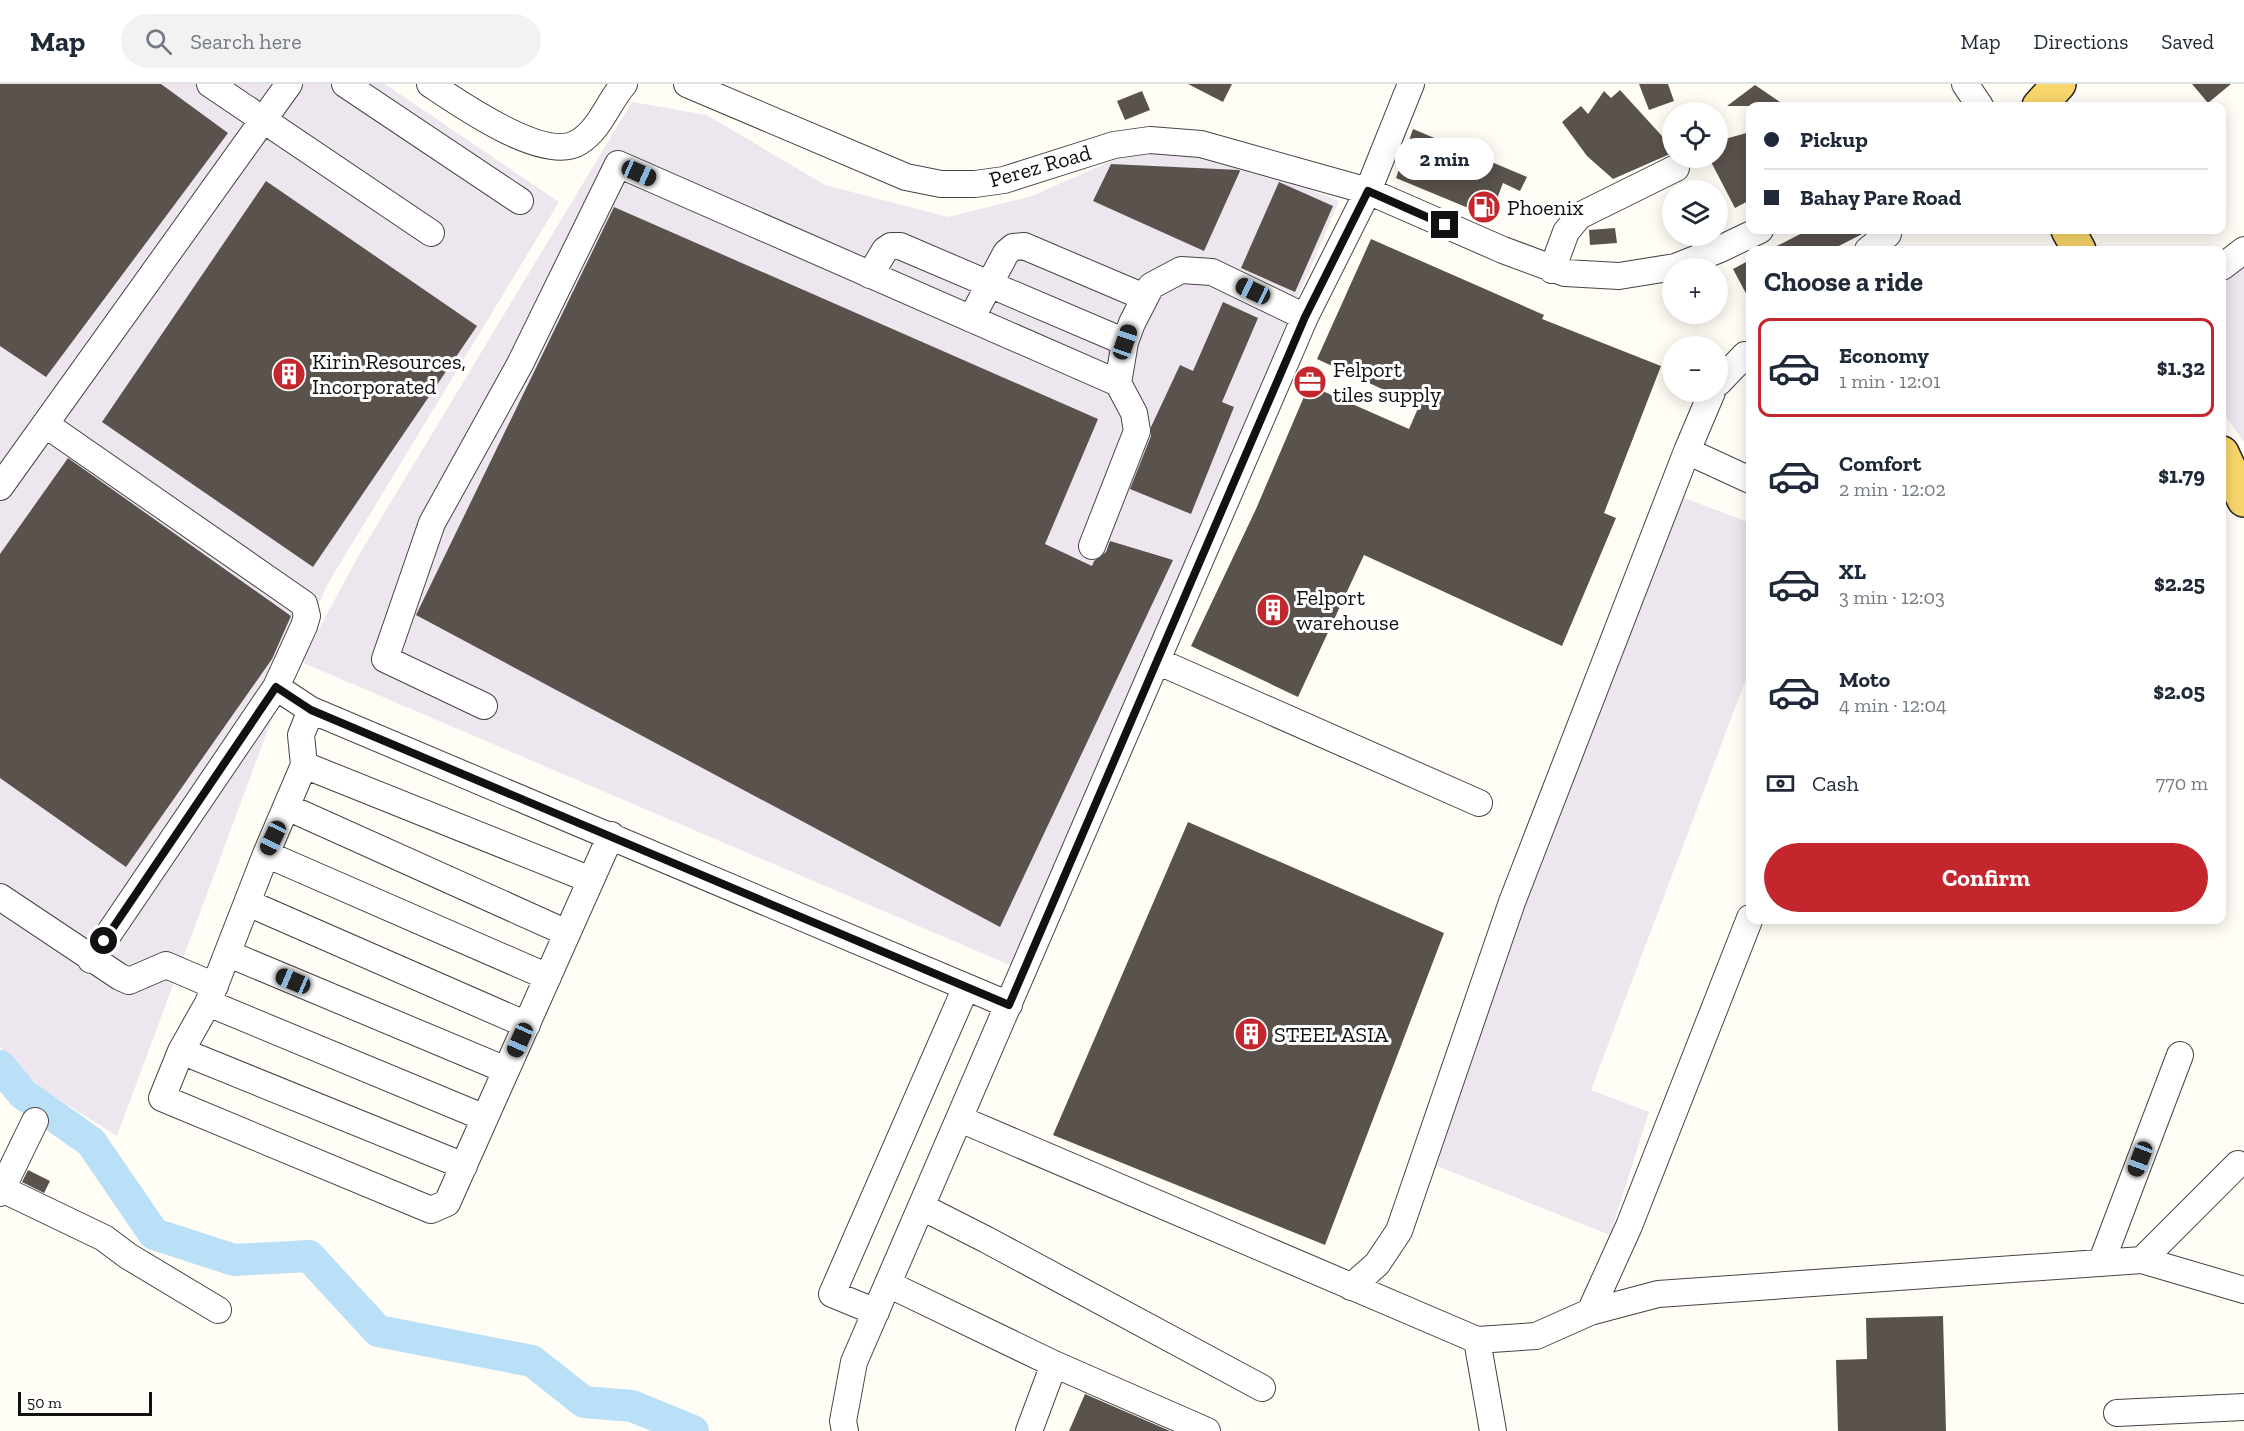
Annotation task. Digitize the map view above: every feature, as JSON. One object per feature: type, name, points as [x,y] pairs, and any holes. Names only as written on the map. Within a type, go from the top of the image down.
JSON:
[{"type":"main road","points":[[2043,102],[2059,84]]},
{"type":"main road","points":[[2226,462],[2244,500]]},
{"type":"street","points":[[210,84],[431,232]]},
{"type":"street","points":[[0,488],[289,84]]},
{"type":"street","points":[[345,84],[520,201]]},
{"type":"street","points":[[430,84],[495,124],[529,140],[565,148],[578,143],[592,133],[624,84]]},
{"type":"street","name":"Perez Road","points":[[687,84],[906,177],[941,184],[975,184],[1004,180],[1114,145],[1150,140],[1201,144],[1368,191],[1552,270],[1619,276],[1675,267],[1752,234]]},
{"type":"street","points":[[845,1431],[843,1421],[854,1362],[1305,317],[1368,191],[1410,84]]},
{"type":"street","points":[[1965,84],[1977,102]]},
{"type":"street","points":[[484,706],[385,659],[432,523],[520,364],[618,164],[1118,383]]},
{"type":"street","points":[[1552,270],[1566,232],[1579,216],[1677,168]]},
{"type":"street","points":[[1873,246],[1888,234]]},
{"type":"street","points":[[870,275],[885,250],[891,246],[900,246],[1125,342]]},
{"type":"street","points":[[970,319],[1006,253],[1013,247],[1024,246],[1144,297]]},
{"type":"street","points":[[2226,264],[2244,250]]},
{"type":"street","points":[[1092,546],[1137,431],[1134,413],[1118,383],[1125,342],[1151,286],[1181,270],[1212,272],[1305,317]]},
{"type":"street","points":[[1728,374],[1746,358]]},
{"type":"street","points":[[1351,1287],[1377,1264],[1400,1231],[1512,902],[1708,402]]},
{"type":"street","points":[[45,424],[304,604],[307,616],[276,687],[91,960]]},
{"type":"street","points":[[1688,451],[1746,478]]},
{"type":"street","points":[[1157,661],[1479,803]]},
{"type":"street","points":[[276,687],[311,710],[1009,1005]]},
{"type":"street","points":[[311,710],[301,735],[304,765],[288,807],[266,854],[212,995],[181,1051],[162,1098],[431,1210],[447,1203],[611,836]]},
{"type":"street","points":[[304,765],[591,880]]},
{"type":"street","points":[[288,807],[567,933]]},
{"type":"street","points":[[266,854],[548,977]]},
{"type":"street","points":[[0,897],[91,960],[129,981],[166,964],[212,995],[485,1118]]},
{"type":"street","points":[[248,903],[527,1025]]},
{"type":"street","points":[[1590,1312],[1629,1226],[1748,924]]},
{"type":"street","points":[[229,954],[506,1071]]},
{"type":"street","points":[[876,1312],[832,1294],[966,987]]},
{"type":"street","points":[[181,1051],[464,1166]]},
{"type":"street","points":[[2101,1263],[2180,1055]]},
{"type":"street","points":[[960,1119],[1477,1340],[1536,1336],[1590,1312],[1658,1294],[2142,1260],[2244,1290]]},
{"type":"street","points":[[35,1121],[1,1191],[104,1238],[128,1256],[218,1310]]},
{"type":"street","points":[[2142,1260],[2238,1164]]},
{"type":"street","points":[[922,1207],[1262,1388]]},
{"type":"street","points":[[888,1284],[1054,1364],[1207,1431]]},
{"type":"street","points":[[1477,1340],[1493,1431]]},
{"type":"street","points":[[1029,1431],[1054,1364]]},
{"type":"street","points":[[2117,1413],[2244,1407]]},
{"type":"shaded area","points":[[0,84],[385,84],[559,202],[327,585],[286,681],[117,1136],[41,1088],[0,1047]]},
{"type":"shaded area","points":[[632,102],[707,115],[825,185],[948,217],[1032,196],[1125,155],[1178,151],[1250,166],[1339,201],[1012,966],[301,662],[359,555]]},
{"type":"shaded area","points":[[2244,262],[2244,442],[2226,417],[2226,275]]},
{"type":"shaded area","points":[[1682,497],[1746,521],[1746,679],[1591,1090],[1649,1112],[1610,1235],[1422,1160]]},
{"type":"building","points":[[0,84],[161,84],[228,133],[46,377],[0,346]]},
{"type":"building","points":[[1188,84],[1232,84],[1223,102]]},
{"type":"building","points":[[1639,84],[1668,84],[1674,101],[1662,102],[1662,105],[1649,110]]},
{"type":"building","points":[[2192,84],[2231,84],[2209,102]]},
{"type":"building","points":[[1755,85],[1780,102],[1746,102],[1746,106],[1728,105]]},
{"type":"building","points":[[1620,90],[1662,136],[1662,158],[1613,179],[1587,156],[1562,122],[1581,106],[1588,114],[1604,91],[1611,98]]},
{"type":"building","points":[[1142,91],[1150,110],[1125,120],[1117,101]]},
{"type":"building","points":[[1413,129],[1527,177],[1520,191],[1503,183],[1490,217],[1396,178]]},
{"type":"building","points":[[1746,133],[1746,202],[1735,208],[1728,195],[1728,180],[1720,180],[1714,168],[1728,168],[1728,138]]},
{"type":"building","points":[[1111,164],[1240,171],[1204,251],[1093,201]]},
{"type":"building","name":"Kirin Resources, Incorporated","points":[[266,181],[477,326],[313,567],[102,422]]},
{"type":"building","points":[[1279,182],[1333,206],[1295,292],[1241,268]]},
{"type":"building","points":[[614,207],[1098,419],[1045,544],[1092,566],[1094,561],[1106,552],[1110,541],[1173,560],[1000,927],[416,615]]},
{"type":"building","points":[[1615,228],[1617,243],[1590,245],[1589,230]]},
{"type":"building","points":[[1800,234],[1862,234],[1839,246],[1777,246]]},
{"type":"building","points":[[1371,239],[1544,315],[1542,319],[1661,366],[1604,513],[1616,518],[1562,646],[1364,555],[1298,697],[1191,646],[1256,509],[1309,385],[1409,429],[1419,406],[1317,359]]},
{"type":"building","points":[[1746,262],[1746,293],[1733,269]]},
{"type":"building","points":[[1223,302],[1258,318],[1222,402],[1234,407],[1191,514],[1130,489],[1151,436],[1151,427],[1180,365],[1193,371]]},
{"type":"building","points":[[68,458],[291,616],[272,659],[126,867],[0,778],[0,554]]},
{"type":"building","name":"STEEL ASIA","points":[[1188,822],[1444,933],[1325,1245],[1053,1135]]},
{"type":"building","points":[[28,1170],[50,1181],[44,1193],[22,1182]]},
{"type":"building","points":[[1943,1316],[1946,1431],[1838,1431],[1836,1360],[1867,1359],[1866,1318]]},
{"type":"building","points":[[1085,1394],[1170,1431],[1069,1431]]},
{"type":"waterway","points":[[0,1066],[23,1094],[91,1142],[154,1234],[234,1260],[309,1256],[378,1331],[532,1361],[584,1402],[632,1406],[693,1431]]},
{"type":"place","name":"Phoenix","points":[[1484,207]]},
{"type":"place","name":"Kirin Resources, Incorporated","points":[[289,374]]},
{"type":"place","name":"Felport tiles supply","points":[[1310,382]]},
{"type":"place","name":"Felport warehouse","points":[[1273,610]]},
{"type":"place","name":"STEEL ASIA","points":[[1251,1034]]},
{"type":"route","points":[[104,941],[276,687],[311,710],[1009,1005],[1305,317],[1368,191],[1445,225]]}]
